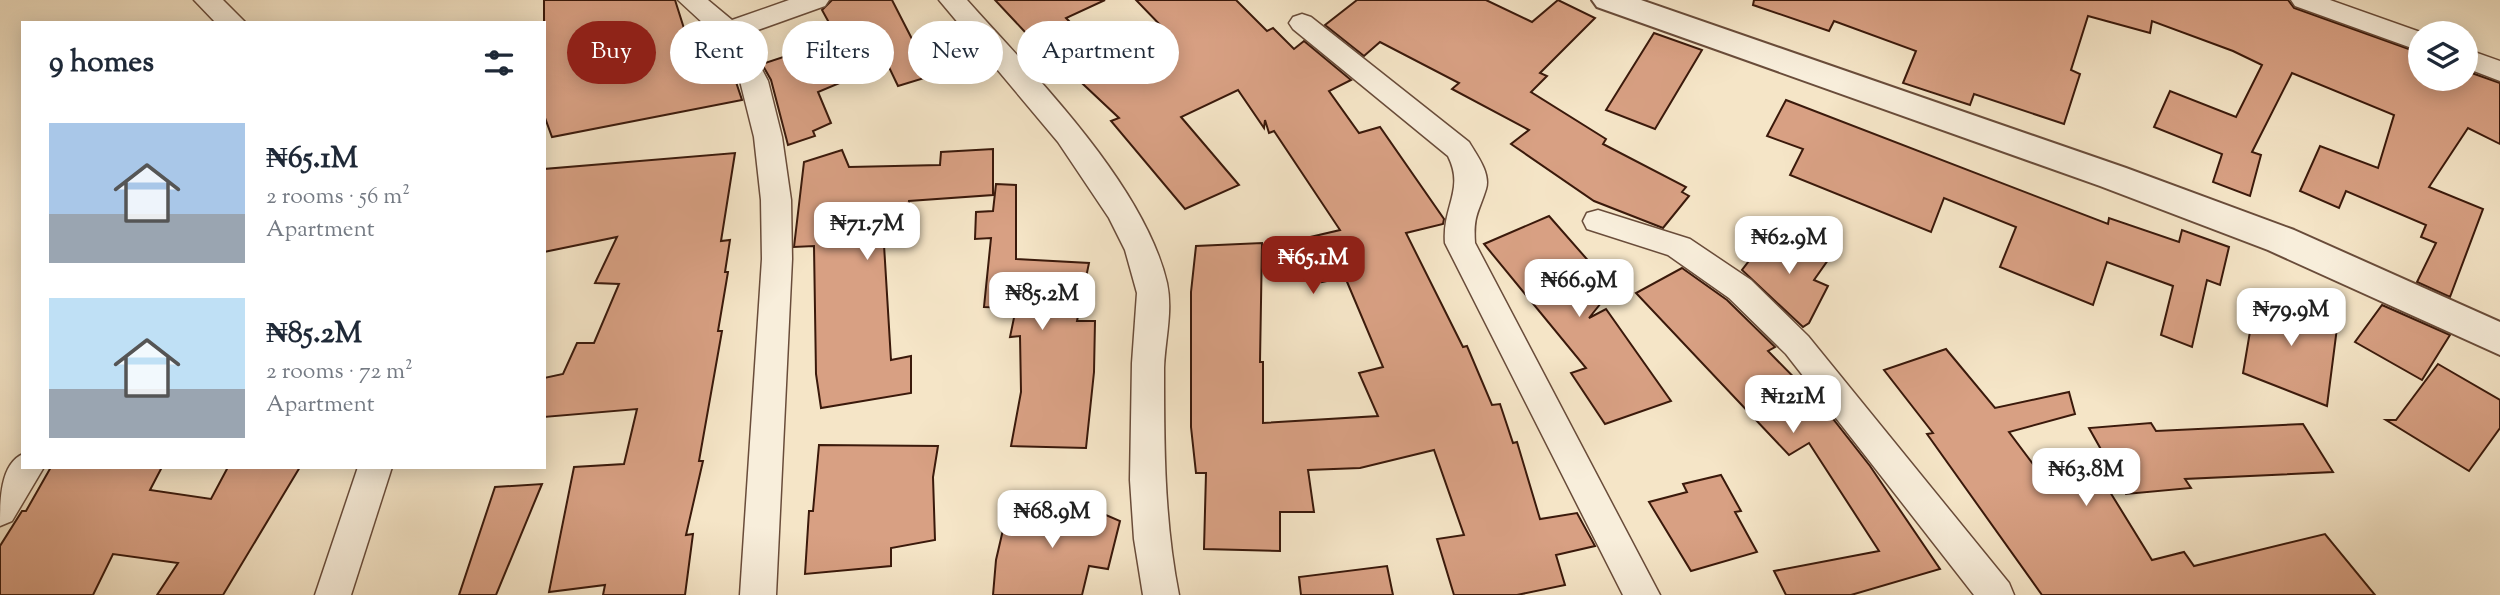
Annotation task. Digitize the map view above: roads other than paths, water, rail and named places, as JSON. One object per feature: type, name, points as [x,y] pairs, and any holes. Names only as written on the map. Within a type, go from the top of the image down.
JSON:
[{"type":"street","points":[[207,0],[231,21]]},
{"type":"street","points":[[691,0],[716,21]]},
{"type":"street","points":[[756,21],[816,0]]},
{"type":"street","points":[[952,0],[1069,139],[1112,199],[1138,243],[1152,284],[1148,475],[1161,595]]},
{"type":"street","points":[[1608,0],[2100,172],[2281,240],[2500,340]]},
{"type":"street","points":[[2304,0],[2408,38]]},
{"type":"street","points":[[1302,23],[1459,149],[1470,170],[1472,187],[1463,201],[1458,222],[1460,243],[1642,595]]},
{"type":"street","points":[[2478,63],[2500,72]]},
{"type":"street","points":[[755,84],[768,137],[776,200],[777,259],[758,595]]},
{"type":"street","points":[[1598,221],[1679,247],[1740,289],[1797,345],[1996,595]]},
{"type":"street","points":[[0,510],[26,469]]},
{"type":"street","points":[[333,595],[374,469]]}]
